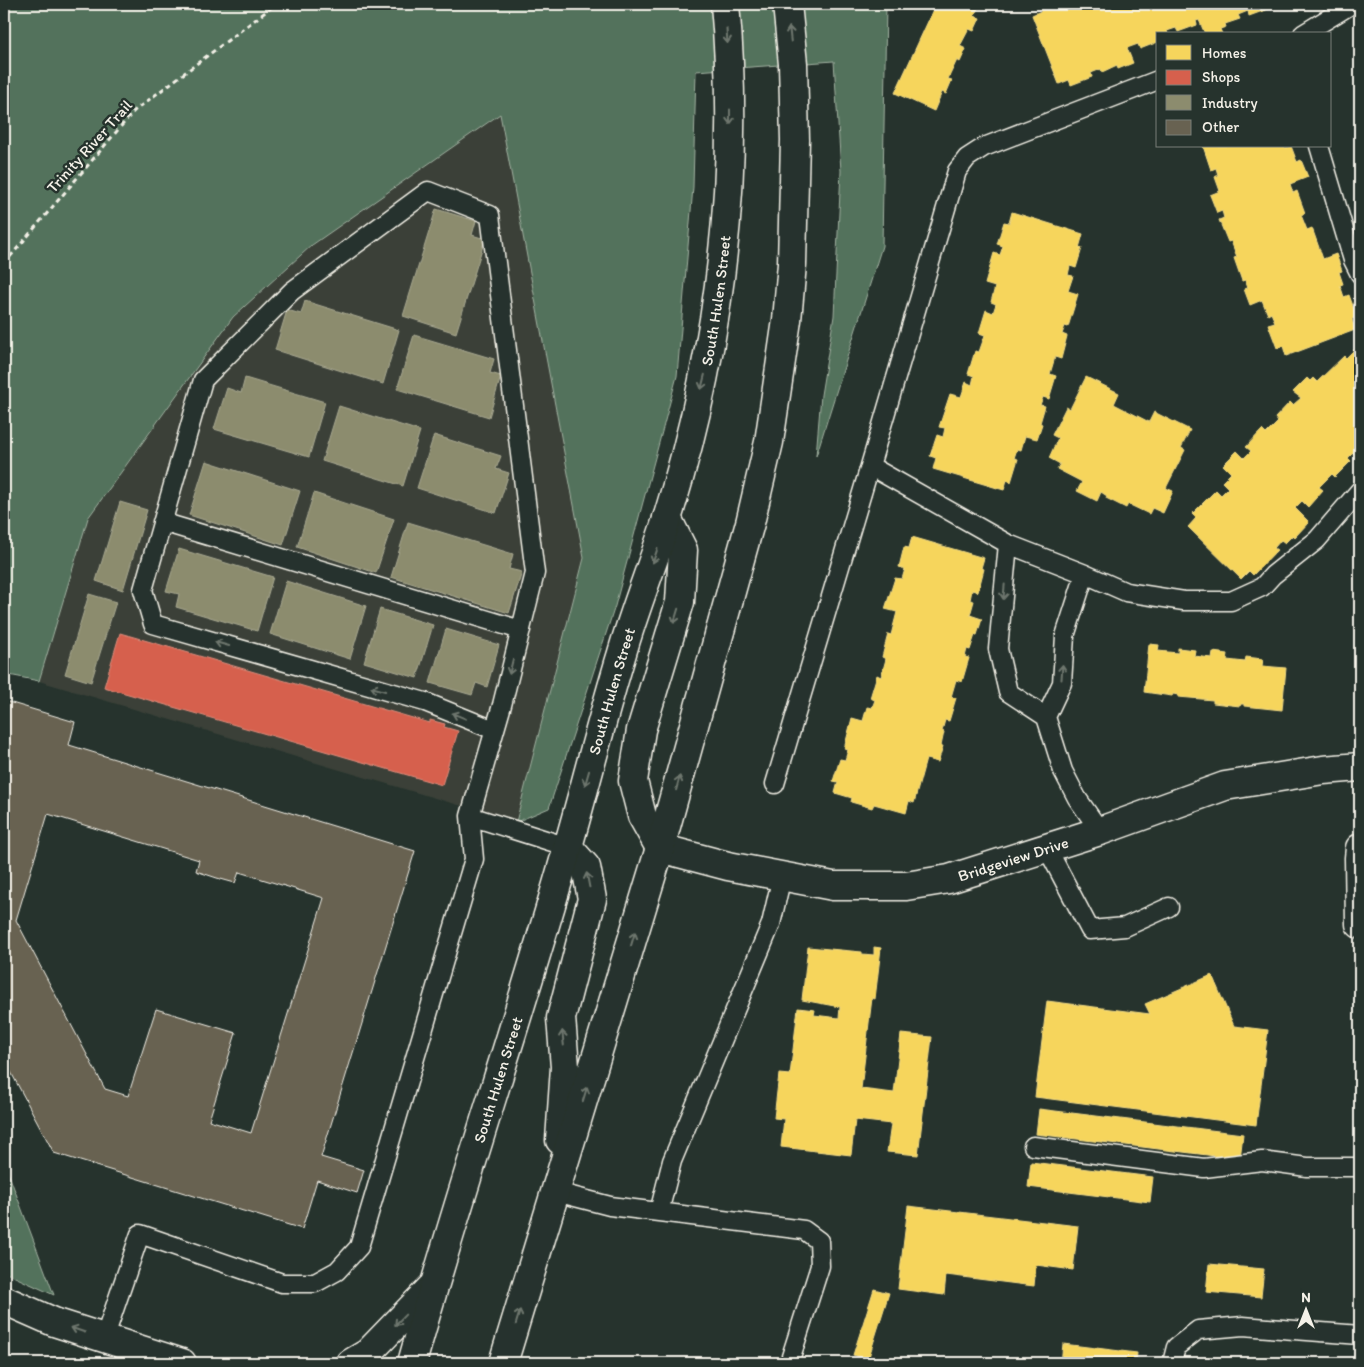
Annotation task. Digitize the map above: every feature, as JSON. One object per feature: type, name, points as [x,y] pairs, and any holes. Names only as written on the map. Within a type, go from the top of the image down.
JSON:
[{"type":"main road","name":"South Hulen Street","points":[[412,1363],[434,1285],[568,847],[622,651],[668,518],[705,371],[717,304],[724,247],[728,182],[730,68],[725,4]]},
{"type":"main road","points":[[504,1363],[660,848],[750,523],[770,433],[787,320],[792,264],[795,140],[793,64],[787,4]]},
{"type":"main road","points":[[660,848],[642,816],[634,781],[641,730],[680,602],[682,550],[668,518]]},
{"type":"main road","name":"Bridgeview Drive","points":[[660,848],[728,866],[834,886],[906,886],[949,879],[1100,831],[1224,786],[1323,770],[1360,767]]},
{"type":"main road","points":[[556,1192],[566,1067],[561,1018],[592,900],[586,867],[568,847]]},
{"type":"main road","points":[[1360,848],[1360,924]]},
{"type":"main road","points":[[350,1363],[368,1353],[434,1285]]},
{"type":"main road","points":[[4,1300],[54,1322],[182,1363]]},
{"type":"lane","points":[[1306,32],[1352,4]]},
{"type":"lane","points":[[775,784],[957,171],[967,158],[984,147],[1156,81]]},
{"type":"lane","points":[[1320,148],[1353,260],[1360,274]]},
{"type":"lane","points":[[104,1339],[140,1234],[282,1283],[315,1283],[338,1272],[359,1246],[474,859],[470,816],[502,705],[535,573],[490,214],[428,191],[292,291],[203,380],[143,590],[152,624],[425,702],[494,730]]},
{"type":"lane","points":[[870,466],[1008,544],[1126,592],[1184,601],[1231,601],[1262,587],[1273,575],[1317,540],[1360,490]]},
{"type":"lane","points":[[162,522],[521,630]]},
{"type":"lane","points":[[1008,544],[998,649],[1008,692],[1046,717],[1063,771],[1076,798],[1100,831]]},
{"type":"lane","points":[[1046,717],[1062,683],[1064,636],[1085,574]]},
{"type":"lane","points":[[470,816],[568,847]]},
{"type":"lane","points":[[1047,848],[1090,930],[1125,928],[1170,907]]},
{"type":"lane","points":[[659,1212],[672,1160],[771,924],[782,876]]},
{"type":"lane","points":[[1033,1146],[1204,1168],[1262,1161],[1307,1167],[1360,1167]]},
{"type":"lane","points":[[556,1192],[610,1206],[804,1230],[819,1242],[820,1266],[789,1363]]},
{"type":"lane","points":[[1172,1363],[1176,1347],[1198,1330],[1244,1326],[1360,1335]]},
{"type":"path","name":"Trinity River Trail","points":[[4,264],[134,111],[276,4]]},
{"type":"shaded area","points":[[501,113],[584,558],[516,822],[39,681],[88,518],[233,317],[312,245]]},
{"type":"green space","points":[[4,4],[886,4],[882,246],[816,456],[821,395],[834,316],[841,171],[834,61],[696,71],[693,187],[677,376],[615,606],[549,808],[516,822],[584,558],[500,114],[312,245],[233,317],[88,518],[39,681],[4,674]]},
{"type":"green space","points":[[4,1165],[9,1175],[54,1295],[4,1272]]},
{"type":"building: Homes","points":[[936,4],[980,4],[974,16],[980,18],[974,31],[969,29],[960,46],[966,49],[960,62],[957,60],[948,79],[952,80],[946,94],[942,92],[934,111],[895,93]]},
{"type":"building: Homes","points":[[1048,4],[1269,4],[1271,8],[1249,16],[1248,11],[1238,15],[1240,19],[1225,24],[1226,27],[1220,29],[1221,32],[1204,32],[1199,20],[1196,21],[1197,25],[1178,32],[1176,28],[1167,32],[1156,32],[1156,43],[1140,49],[1138,44],[1127,48],[1133,63],[1118,69],[1117,65],[1102,72],[1101,69],[1091,73],[1092,77],[1071,85],[1069,80],[1059,84],[1032,15],[1041,11],[1040,7]]},
{"type":"building: Homes","points":[[1204,148],[1292,148],[1297,162],[1301,160],[1308,177],[1290,184],[1293,193],[1297,191],[1305,213],[1301,215],[1307,230],[1312,228],[1323,259],[1336,254],[1342,271],[1339,272],[1343,284],[1340,285],[1344,297],[1349,295],[1357,317],[1352,319],[1355,330],[1286,356],[1283,346],[1277,348],[1268,324],[1275,322],[1271,313],[1268,315],[1262,300],[1250,305],[1244,289],[1248,288],[1245,280],[1242,281],[1234,258],[1237,257],[1231,241],[1228,242],[1219,220],[1224,218],[1222,211],[1217,213],[1210,195],[1220,191],[1215,177],[1218,175],[1216,168],[1211,170]]},
{"type":"building: Homes","points":[[1012,212],[1083,234],[1079,248],[1082,248],[1076,268],[1070,266],[1068,275],[1073,276],[1068,291],[1078,294],[1068,327],[1065,326],[1062,334],[1067,336],[1061,359],[1055,357],[1050,374],[1056,376],[1049,399],[1043,397],[1040,405],[1045,406],[1040,423],[1042,424],[1037,439],[1025,436],[1021,450],[1017,449],[1014,458],[1018,459],[1011,482],[1007,480],[1004,490],[933,469],[936,458],[930,456],[937,435],[943,437],[945,428],[939,427],[950,394],[961,397],[966,382],[972,385],[974,376],[968,374],[975,351],[979,352],[985,335],[979,333],[986,310],[993,313],[996,304],[991,302],[995,287],[985,284],[994,253],[1000,255],[1003,246],[997,244],[1004,222],[1009,223]]},
{"type":"building: Homes","points":[[1357,347],[1360,350],[1360,461],[1353,453],[1348,458],[1351,461],[1335,477],[1332,474],[1319,487],[1323,490],[1308,507],[1302,501],[1295,508],[1309,522],[1295,537],[1293,535],[1285,543],[1281,540],[1274,548],[1277,550],[1253,575],[1249,571],[1241,579],[1188,527],[1196,518],[1192,514],[1216,490],[1221,495],[1228,488],[1222,482],[1231,473],[1223,465],[1237,451],[1244,458],[1251,451],[1246,447],[1262,430],[1266,434],[1278,422],[1275,418],[1290,402],[1293,405],[1301,398],[1293,392],[1307,378],[1310,381],[1313,378],[1317,382],[1344,356],[1346,358]]},
{"type":"building: Homes","points":[[1086,377],[1119,393],[1114,404],[1149,422],[1154,412],[1190,430],[1181,448],[1185,450],[1166,488],[1173,491],[1163,513],[1152,508],[1149,514],[1128,504],[1126,508],[1106,498],[1107,496],[1101,492],[1097,501],[1077,491],[1082,482],[1057,469],[1060,464],[1049,458],[1058,438],[1052,435],[1066,407],[1070,409]]},
{"type":"building: Homes","points":[[912,537],[984,558],[981,568],[984,569],[978,592],[972,590],[970,600],[974,601],[970,615],[982,619],[970,650],[967,649],[965,657],[969,658],[962,682],[956,680],[951,697],[956,698],[949,721],[945,720],[942,731],[944,732],[941,746],[943,746],[938,762],[926,759],[914,803],[909,801],[906,813],[874,804],[872,808],[851,802],[852,798],[835,793],[838,782],[833,781],[840,759],[845,760],[848,750],[844,749],[852,718],[863,721],[867,707],[872,708],[875,700],[870,698],[877,675],[881,677],[886,659],[882,657],[888,634],[891,635],[897,612],[885,609],[895,578],[902,579],[905,569],[899,567],[904,547],[909,548]]},
{"type":"building: Homes","points":[[1149,644],[1159,645],[1158,651],[1178,653],[1178,648],[1195,650],[1194,656],[1212,658],[1213,652],[1228,654],[1227,660],[1245,662],[1246,657],[1263,659],[1262,666],[1286,668],[1282,710],[1244,706],[1244,704],[1240,706],[1213,703],[1213,700],[1144,692]]},
{"type":"building: Homes","points":[[808,947],[862,952],[862,954],[874,955],[874,947],[881,948],[875,999],[872,998],[861,1089],[894,1093],[901,1034],[932,1037],[918,1155],[887,1152],[891,1124],[855,1120],[851,1155],[781,1147],[784,1119],[774,1118],[779,1074],[790,1075],[798,1008],[815,1010],[814,1015],[839,1018],[840,1007],[802,1000]]},
{"type":"building: Homes","points":[[1212,975],[1234,1026],[1268,1030],[1256,1125],[1035,1097],[1047,1001],[1150,1014],[1145,1004]]},
{"type":"building: Homes","points":[[1039,1109],[1243,1134],[1240,1159],[1036,1134]]},
{"type":"building: Homes","points":[[1031,1162],[1153,1177],[1150,1202],[1028,1187]]},
{"type":"building: Homes","points":[[908,1206],[1078,1226],[1073,1270],[1036,1265],[1034,1286],[946,1275],[944,1295],[898,1289]]},
{"type":"building: Homes","points":[[1209,1264],[1264,1269],[1261,1297],[1206,1292]]},
{"type":"building: Homes","points":[[874,1289],[889,1293],[868,1360],[853,1355]]},
{"type":"building: Homes","points":[[1063,1344],[1137,1353],[1136,1363],[1061,1363]]},
{"type":"building: Shops","points":[[120,633],[430,723],[430,720],[445,724],[444,727],[458,731],[442,785],[104,687]]},
{"type":"building: Industry","points":[[436,209],[476,221],[472,235],[485,239],[456,333],[403,316]]},
{"type":"building: Industry","points":[[305,301],[399,330],[383,384],[275,350],[287,310],[301,314]]},
{"type":"building: Industry","points":[[414,335],[494,359],[490,373],[501,376],[489,417],[397,389]]},
{"type":"building: Industry","points":[[245,378],[325,402],[309,457],[214,429],[227,388],[241,393]]},
{"type":"building: Industry","points":[[339,406],[420,431],[403,486],[322,461]]},
{"type":"building: Industry","points":[[434,435],[501,456],[496,469],[509,473],[496,513],[417,488]]},
{"type":"building: Industry","points":[[206,461],[300,491],[283,545],[189,515]]},
{"type":"building: Industry","points":[[314,493],[394,519],[376,573],[297,547]]},
{"type":"building: Industry","points":[[120,502],[147,510],[123,590],[96,581]]},
{"type":"building: Industry","points":[[408,522],[513,554],[509,569],[522,572],[509,613],[391,577]]},
{"type":"building: Industry","points":[[179,549],[273,577],[257,631],[176,607],[179,594],[166,591]]},
{"type":"building: Industry","points":[[286,581],[366,606],[350,659],[270,634]]},
{"type":"building: Industry","points":[[89,594],[116,602],[91,682],[65,674]]},
{"type":"building: Industry","points":[[380,609],[433,625],[417,678],[364,662]]},
{"type":"building: Industry","points":[[446,629],[499,645],[487,687],[476,683],[472,695],[430,683]]},
{"type":"building: Other","points":[[5,701],[75,722],[69,745],[415,851],[321,1157],[364,1170],[357,1193],[317,1180],[302,1229],[54,1153],[4,1059]],"holes":[[[48,814],[199,860],[196,871],[217,878],[235,883],[239,872],[324,898],[251,1133],[209,1120],[236,1033],[156,1009],[128,1096],[105,1089],[16,920]]]}]
